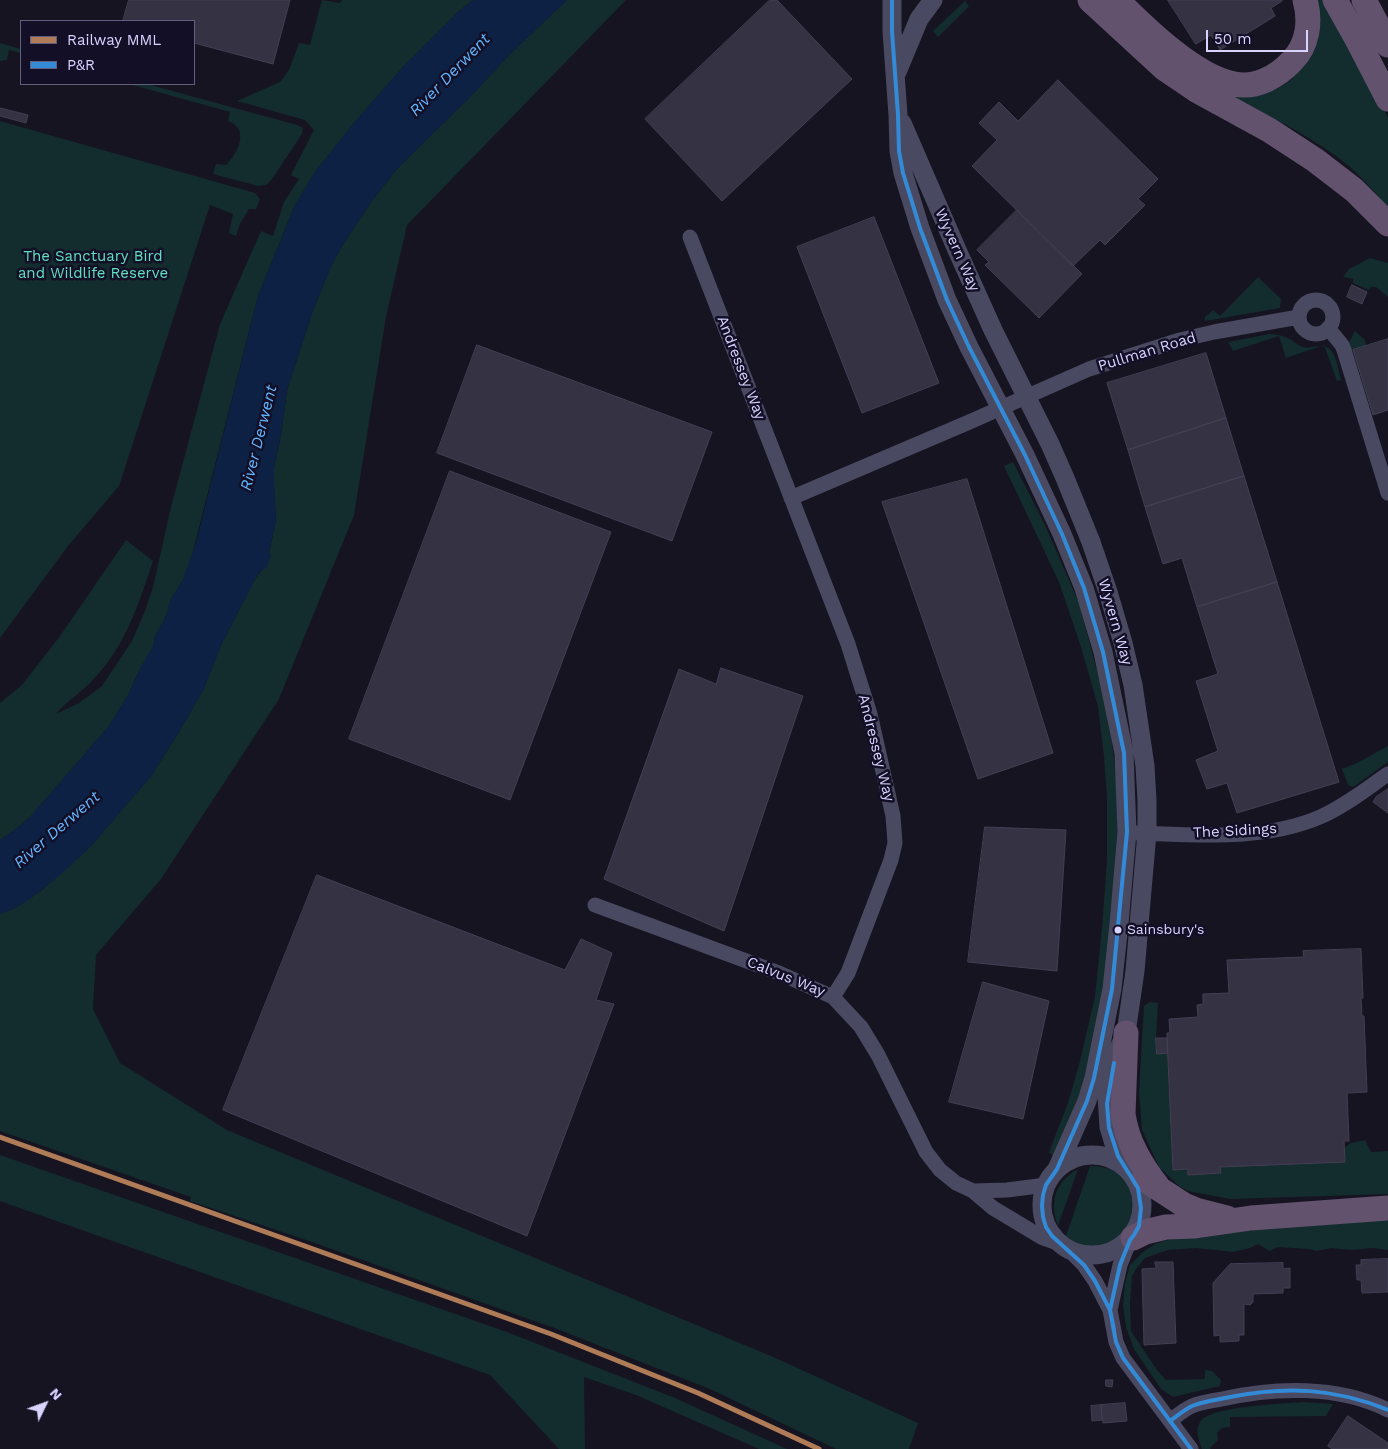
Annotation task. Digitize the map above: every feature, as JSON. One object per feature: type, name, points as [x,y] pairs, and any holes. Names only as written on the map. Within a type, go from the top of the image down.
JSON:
[{"type":"highway","points":[[1090,0],[1165,68],[1196,90],[1269,130],[1315,160],[1354,190],[1388,224]]},
{"type":"highway","points":[[1117,0],[1163,43],[1200,70],[1219,80],[1236,85],[1247,85],[1268,79],[1296,58],[1307,33],[1308,9],[1305,0]]},
{"type":"highway","points":[[1335,0],[1388,99]]},
{"type":"highway","points":[[1364,0],[1388,45]]},
{"type":"highway","points":[[1126,1033],[1124,1124],[1132,1147],[1142,1167],[1158,1187]]},
{"type":"highway","points":[[1124,1166],[1184,1205],[1234,1220]]},
{"type":"highway","points":[[1131,1239],[1157,1228],[1388,1208]]},
{"type":"street","name":"Wyvern Way","points":[[892,0],[899,151],[903,173],[920,228],[947,300],[969,347],[1002,408],[1062,534],[1084,588],[1103,652],[1124,753],[1127,832],[1120,924],[1112,989],[1094,1078],[1087,1101],[1057,1169]]},
{"type":"street","name":"Wyvern Way","points":[[896,74],[919,19],[933,0]]},
{"type":"street","name":"Wyvern Way","points":[[898,115],[993,330],[1065,478],[1091,542],[1108,592],[1123,643],[1134,693],[1145,766],[1146,833],[1134,971],[1126,1033],[1114,1059],[1107,1094],[1109,1126],[1124,1166]]},
{"type":"street","name":"Andressey Way","points":[[690,237],[848,644],[870,714],[893,816],[895,843],[892,860],[848,973],[833,996]]},
{"type":"street","points":[[1316,300],[1329,307],[1332,314],[1332,322],[1328,328],[1320,333],[1310,332],[1302,326],[1299,317],[1300,311],[1306,303],[1316,300]]},
{"type":"street","name":"Pullman Road","points":[[1002,408],[1088,369],[1180,340],[1299,317]]},
{"type":"street","points":[[1328,328],[1344,350],[1388,492]]},
{"type":"street","points":[[792,498],[1002,408]]},
{"type":"street","name":"The Sidings","points":[[1127,832],[1233,834],[1256,833],[1293,827],[1319,818],[1334,810],[1388,774]]},
{"type":"street","name":"Calvus Way","points":[[594,906],[779,972],[833,996],[861,1027],[878,1056],[926,1152],[940,1170],[956,1183],[973,1190]]},
{"type":"street","points":[[1110,1310],[1120,1265],[1140,1222],[1141,1197],[1137,1186],[1124,1166],[1114,1159],[1094,1154],[1084,1155],[1074,1158],[1057,1169],[1046,1185],[1042,1206],[1046,1227],[1084,1265],[1095,1281],[1110,1310],[1116,1342],[1123,1358],[1190,1449]]},
{"type":"street","points":[[973,1190],[1007,1190],[1046,1185]]},
{"type":"street","points":[[973,1190],[992,1208],[1043,1238],[1081,1255],[1105,1255],[1115,1252],[1131,1239]]},
{"type":"street","points":[[1170,1421],[1185,1409],[1195,1405],[1234,1396],[1278,1391],[1301,1390],[1345,1395],[1370,1401],[1388,1410]]},
{"type":"green space","points":[[322,0],[340,3],[342,0],[473,0],[459,11],[402,68],[354,123],[315,172],[294,207],[258,296],[191,559],[183,580],[171,599],[165,619],[156,634],[153,647],[128,695],[109,726],[31,816],[0,840],[0,703],[22,685],[60,636],[126,540],[153,561],[136,610],[121,641],[102,670],[56,714],[79,703],[102,686],[132,641],[145,611],[153,587],[171,507],[220,324],[261,231],[273,236],[284,202],[299,179],[291,175],[314,130],[305,120],[237,101],[280,82],[289,70],[299,43],[310,45]]},
{"type":"green space","points":[[567,0],[626,0],[407,225],[386,317],[354,515],[279,699],[161,879],[96,955],[93,1009],[120,1063],[227,1130],[771,1356],[918,1423],[909,1449],[836,1449],[710,1389],[557,1329],[190,1201],[191,1197],[0,1131],[0,914],[15,908],[42,890],[91,846],[151,776],[204,688],[221,645],[269,553],[276,520],[274,467],[281,435],[287,390],[312,313],[331,266],[344,243],[371,202],[396,170],[473,94],[510,54]]},
{"type":"green space","points":[[1316,0],[1323,0],[1358,59],[1388,118],[1388,208],[1364,180],[1336,156],[1295,130],[1224,93],[1255,95],[1279,88],[1292,79],[1304,64]]},
{"type":"green space","points":[[965,1],[969,6],[938,37],[933,31]]},
{"type":"green space","points":[[0,43],[20,49],[20,53],[9,50],[7,60],[0,61]]},
{"type":"green space","points":[[133,85],[151,85],[303,128],[302,134],[266,185],[258,186],[213,174],[216,164],[226,165],[240,142],[239,130],[228,121],[230,112]]},
{"type":"green space","name":"The Sanctuary Bird and Wildlife Reserve","points":[[0,121],[255,193],[260,199],[256,209],[249,209],[240,224],[236,236],[229,233],[233,214],[210,205],[119,486],[68,546],[0,638]]},
{"type":"green space","points":[[1370,258],[1388,263],[1388,297],[1376,287],[1371,287],[1369,290],[1353,283],[1353,279],[1343,277],[1349,269]]},
{"type":"green space","points":[[1258,277],[1281,299],[1280,308],[1205,321],[1205,317],[1213,310],[1220,316]]},
{"type":"green space","points":[[1355,331],[1365,340],[1366,346],[1351,351],[1349,342]]},
{"type":"green space","points":[[1269,334],[1287,337],[1304,348],[1321,346],[1286,358],[1279,336],[1233,351],[1228,342]]},
{"type":"green space","points":[[1325,347],[1333,353],[1341,380],[1337,381]]},
{"type":"green space","points":[[1013,462],[1045,525],[1079,603],[1104,697],[1117,783],[1118,834],[1110,955],[1087,1075],[1055,1158],[1049,1152],[1068,1103],[1095,997],[1107,860],[1107,798],[1098,706],[1059,582],[1004,466]]},
{"type":"green space","points":[[1388,746],[1388,762],[1353,787],[1348,785],[1342,769]]},
{"type":"green space","points":[[1150,1002],[1158,1003],[1157,1053],[1168,1053],[1173,1170],[1188,1169],[1188,1175],[1220,1173],[1220,1167],[1345,1161],[1344,1148],[1351,1143],[1365,1140],[1371,1152],[1388,1151],[1388,1194],[1230,1199],[1188,1191],[1179,1186],[1159,1167],[1142,1130],[1139,1091],[1144,1006]]},
{"type":"green space","points":[[0,1155],[507,1332],[675,1398],[787,1449],[759,1449],[636,1395],[584,1377],[585,1449],[559,1449],[490,1375],[0,1201]]},
{"type":"green space","points":[[1090,1166],[1115,1171],[1129,1184],[1135,1202],[1132,1220],[1123,1236],[1108,1246],[1089,1247],[1066,1236]]},
{"type":"green space","points":[[1078,1169],[1058,1226],[1054,1209],[1056,1193],[1064,1180]]},
{"type":"green space","points":[[1388,1218],[1388,1250],[1332,1248],[1316,1251],[1277,1247],[1270,1251],[1258,1244],[1233,1252],[1196,1248],[1168,1250],[1145,1258],[1132,1276],[1130,1303],[1131,1331],[1157,1370],[1166,1380],[1205,1379],[1205,1370],[1212,1371],[1221,1380],[1220,1386],[1173,1397],[1161,1389],[1134,1349],[1126,1327],[1123,1305],[1125,1283],[1130,1265],[1143,1252],[1155,1244],[1176,1237]]},
{"type":"green space","points":[[1302,1402],[1333,1404],[1326,1416],[1230,1417],[1230,1427],[1222,1428],[1217,1433],[1218,1440],[1211,1449],[1202,1449],[1198,1429],[1200,1422],[1206,1417],[1231,1409]]},
{"type":"water","name":"River Derwent","points":[[473,0],[567,0],[510,54],[473,94],[396,170],[371,202],[344,243],[331,266],[312,313],[287,390],[281,435],[274,467],[276,520],[269,552],[271,556],[266,568],[260,571],[254,581],[221,645],[204,688],[151,776],[91,846],[60,875],[30,899],[0,914],[0,840],[31,816],[109,726],[128,695],[153,647],[156,634],[165,619],[171,599],[183,580],[196,543],[258,296],[294,207],[315,172],[354,123],[402,68],[459,11]]},
{"type":"building","points":[[129,0],[290,0],[273,64],[195,43],[195,20],[123,20]]},
{"type":"building","points":[[770,0],[777,0],[852,79],[722,201],[645,119]]},
{"type":"building","points":[[1168,0],[1282,1],[1271,8],[1275,16],[1220,50],[1211,35],[1196,44]]},
{"type":"building","points":[[1058,80],[1158,179],[1138,199],[1145,205],[1105,245],[1100,240],[1073,266],[972,166],[997,140],[979,123],[999,102],[1018,121]]},
{"type":"building","points":[[0,108],[28,115],[26,123],[0,116]]},
{"type":"building","points":[[1017,210],[1082,274],[1039,318],[985,265],[989,262],[977,250]]},
{"type":"building","points":[[874,217],[939,383],[862,413],[797,247]]},
{"type":"building","points":[[1352,285],[1367,292],[1362,304],[1347,297]]},
{"type":"building","points":[[1388,339],[1388,410],[1373,415],[1353,350]]},
{"type":"building","points":[[477,345],[712,432],[672,541],[437,453]]},
{"type":"building","points":[[1206,353],[1226,418],[1128,450],[1107,383]]},
{"type":"building","points":[[1226,418],[1244,476],[1145,507],[1128,450]]},
{"type":"building","points":[[450,471],[611,532],[510,800],[349,739]]},
{"type":"building","points":[[1244,476],[1277,582],[1197,607],[1182,558],[1163,564],[1145,507]]},
{"type":"building","points":[[967,479],[1053,753],[978,779],[882,502]]},
{"type":"building","points":[[1277,582],[1339,782],[1237,813],[1227,783],[1207,789],[1196,760],[1218,751],[1196,681],[1218,674],[1197,607]]},
{"type":"building","points":[[721,668],[803,696],[724,931],[604,879],[679,669],[716,684]]},
{"type":"building","points":[[1388,789],[1388,813],[1373,802],[1376,797]]},
{"type":"building","points":[[985,827],[1066,830],[1057,971],[968,962]]},
{"type":"building","points":[[317,875],[565,970],[581,939],[612,953],[596,1000],[614,1004],[527,1236],[223,1110]]},
{"type":"building","name":"Sainsbury's","points":[[1361,949],[1363,998],[1361,998],[1362,1016],[1364,1016],[1367,1092],[1347,1093],[1349,1141],[1344,1141],[1345,1162],[1220,1167],[1221,1173],[1188,1175],[1188,1169],[1173,1170],[1167,1038],[1167,1033],[1170,1033],[1169,1019],[1198,1017],[1197,1005],[1203,1004],[1203,994],[1229,993],[1227,960],[1304,957],[1303,951]]},
{"type":"building","points":[[983,982],[1049,1001],[1023,1119],[949,1102]]},
{"type":"building","points":[[1156,1038],[1167,1038],[1168,1053],[1157,1054]]},
{"type":"building","points":[[1388,1259],[1388,1292],[1362,1293],[1361,1280],[1357,1280],[1356,1265],[1361,1265],[1361,1260]]},
{"type":"building","points":[[1155,1262],[1173,1262],[1176,1343],[1144,1345],[1142,1269],[1156,1268]]},
{"type":"building","points":[[1283,1263],[1283,1269],[1290,1268],[1290,1288],[1283,1288],[1283,1293],[1253,1294],[1253,1302],[1250,1305],[1244,1304],[1244,1335],[1239,1335],[1239,1341],[1220,1342],[1220,1335],[1214,1336],[1213,1283],[1230,1264]]},
{"type":"building","points":[[1106,1380],[1113,1380],[1112,1387],[1106,1386]]},
{"type":"building","points":[[1125,1403],[1127,1421],[1103,1423],[1101,1405]]},
{"type":"building","points":[[1101,1405],[1102,1420],[1092,1421],[1091,1406]]},
{"type":"building","points":[[1348,1416],[1388,1443],[1388,1449],[1332,1449],[1328,1446]]},
{"type":"rail line","name":"MML","points":[[0,1137],[551,1334],[698,1393],[819,1449]]},
{"type":"transit line","name":"P&R","points":[[892,0],[899,151],[903,173],[920,228],[947,300],[1025,455],[1062,534],[1084,588],[1103,652],[1124,753],[1127,832],[1112,989],[1094,1078],[1087,1101],[1057,1169],[1046,1185],[1043,1195],[1043,1217],[1046,1227],[1052,1236],[1084,1265],[1095,1281],[1110,1310],[1116,1342],[1123,1358],[1191,1449]]},
{"type":"transit line","name":"P&R","points":[[1114,1063],[1107,1104],[1109,1128],[1118,1156],[1138,1188],[1141,1208],[1139,1226],[1130,1240],[1120,1265],[1110,1310],[1114,1330]]},
{"type":"transit line","name":"P&R","points":[[1170,1421],[1192,1406],[1201,1403],[1271,1391],[1291,1390],[1329,1393],[1349,1397],[1388,1410]]},
{"type":"place","name":"Sainsbury's","points":[[1118,930]]}]
